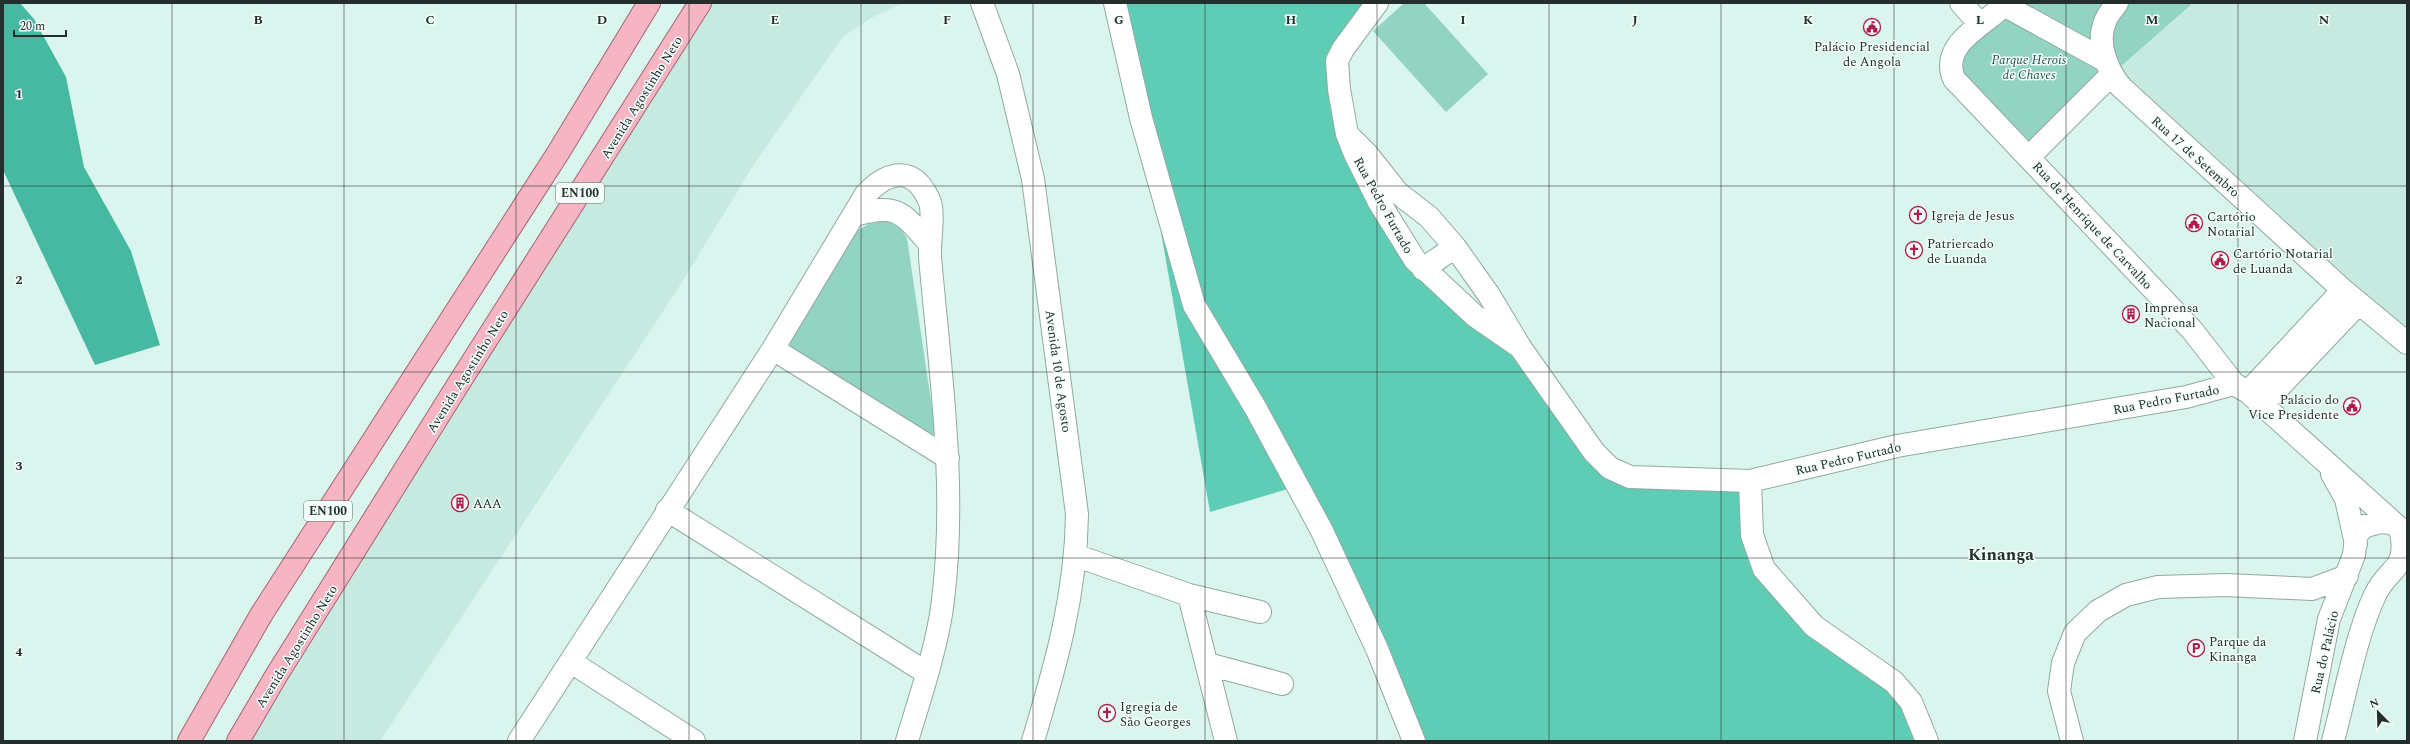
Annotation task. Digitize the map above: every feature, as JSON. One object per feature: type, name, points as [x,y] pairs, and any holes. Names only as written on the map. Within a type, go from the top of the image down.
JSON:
[{"type":"main road","name":"EN100","points":[[189,741],[261,615],[558,153],[649,3]]},
{"type":"main road","name":"Avenida Agostinho Neto","points":[[238,741],[276,676],[459,383],[700,3]]},
{"type":"street","name":"Avenida 10 de Agosto","points":[[982,3],[1008,74],[1033,179],[1074,473],[1077,514],[1076,556],[1059,650],[1034,741]]},
{"type":"street","points":[[1115,3],[1141,118],[1194,305],[1256,409],[1321,530],[1377,649],[1414,741]]},
{"type":"street","name":"Rua Pedro Furtado","points":[[1377,3],[1343,49],[1337,61],[1337,73],[1347,134],[1355,154],[1395,230],[1423,269],[1475,316],[1520,347]]},
{"type":"street","points":[[1961,3],[1980,24]]},
{"type":"street","points":[[2109,68],[2102,42],[2104,22],[2117,3]]},
{"type":"street","name":"Rua de Henrique de Carvalho","points":[[2029,157],[2109,68],[2005,4],[1980,24],[1956,48],[1950,62],[1951,72],[1960,86],[2192,330],[2248,394],[2404,532]]},
{"type":"street","name":"Rua 17 de Setembro","points":[[2109,68],[2129,96],[2351,296],[2407,343]]},
{"type":"street","name":"Rua Pedro Furtado","points":[[1347,134],[1368,154],[1398,193],[1429,217],[1455,247],[1489,295],[1520,347],[1594,452],[1610,468],[1630,477],[1750,481],[1897,446],[2186,397],[2248,394]]},
{"type":"street","points":[[519,741],[667,510],[773,349],[866,194],[877,182],[898,175],[910,176],[921,184],[930,202],[929,243],[948,458],[947,562],[943,602],[927,673],[907,741]]},
{"type":"street","points":[[1395,230],[1415,206]]},
{"type":"street","points":[[855,214],[877,208],[901,213],[929,243]]},
{"type":"street","points":[[1423,269],[1455,247]]},
{"type":"street","points":[[2248,394],[2351,296]]},
{"type":"street","points":[[773,349],[948,458]]},
{"type":"street","points":[[2324,460],[2346,499],[2356,544]]},
{"type":"street","points":[[1750,481],[1752,535],[1764,569],[1814,626],[1894,682],[1911,702],[1927,741]]},
{"type":"street","points":[[667,510],[927,673]]},
{"type":"street","points":[[2333,741],[2360,638],[2375,593],[2402,563],[2407,554],[2404,532],[2391,523],[2381,522],[2365,526],[2356,535],[2356,544]]},
{"type":"street","name":"Rua do Palácio","points":[[2305,741],[2329,619],[2349,571],[2356,544]]},
{"type":"street","points":[[1076,556],[1189,595],[1260,612]]},
{"type":"street","points":[[2072,741],[2059,691],[2063,663],[2075,633],[2098,611],[2126,595],[2158,587],[2226,585],[2312,589],[2349,571]]},
{"type":"street","points":[[2360,638],[2383,598],[2393,588],[2407,583]]},
{"type":"street","points":[[2312,589],[2329,619]]},
{"type":"street","points":[[1189,595],[1227,741]]},
{"type":"street","points":[[571,662],[694,741]]},
{"type":"street","points":[[1208,664],[1282,684]]},
{"type":"shaded area","points":[[3,3],[20,3],[34,19],[66,77],[84,167],[131,251],[160,345],[95,365],[3,170]]},
{"type":"shaded area","points":[[698,3],[903,3],[871,18],[844,36],[821,68],[753,166],[679,287],[380,741],[238,741]]},
{"type":"shaded area","points":[[1115,3],[1377,3],[1343,49],[1339,89],[1400,240],[1492,328],[1610,468],[1750,481],[1764,569],[1894,682],[1927,741],[1410,741],[1298,486],[1210,512],[1141,118]]},
{"type":"shaded area","points":[[2193,3],[2407,3],[2407,343],[2111,75]]},
{"type":"green space","points":[[1404,3],[1424,3],[1488,74],[1446,112],[1373,31]]},
{"type":"green space","name":"Parque Herois de Chaves","points":[[2006,3],[2193,3],[2111,75],[2029,157],[1960,86],[1952,55]]},
{"type":"green space","points":[[873,221],[885,221],[897,226],[907,238],[935,429],[933,435],[925,436],[787,346],[857,231]]},
{"type":"place","name":"Palácio Presidencial de Angola","points":[[1872,27]]},
{"type":"place","name":"Igreja de Jesus","points":[[1918,215]]},
{"type":"place","name":"Cartório Notarial","points":[[2194,223]]},
{"type":"place","name":"Patriercado de Luanda","points":[[1914,250]]},
{"type":"place","name":"Cartório Notarial de Luanda","points":[[2220,260]]},
{"type":"place","name":"Imprensa Nacional","points":[[2131,314]]},
{"type":"place","name":"Palácio do Vice Presidente","points":[[2352,406]]},
{"type":"place","name":"AAA","points":[[460,503]]},
{"type":"place","name":"Parque da Kinanga","points":[[2196,648]]},
{"type":"place","name":"Igregia de São Georges","points":[[1107,713]]},
{"type":"district","name":"Kinanga","points":[[2001,554]]}]
